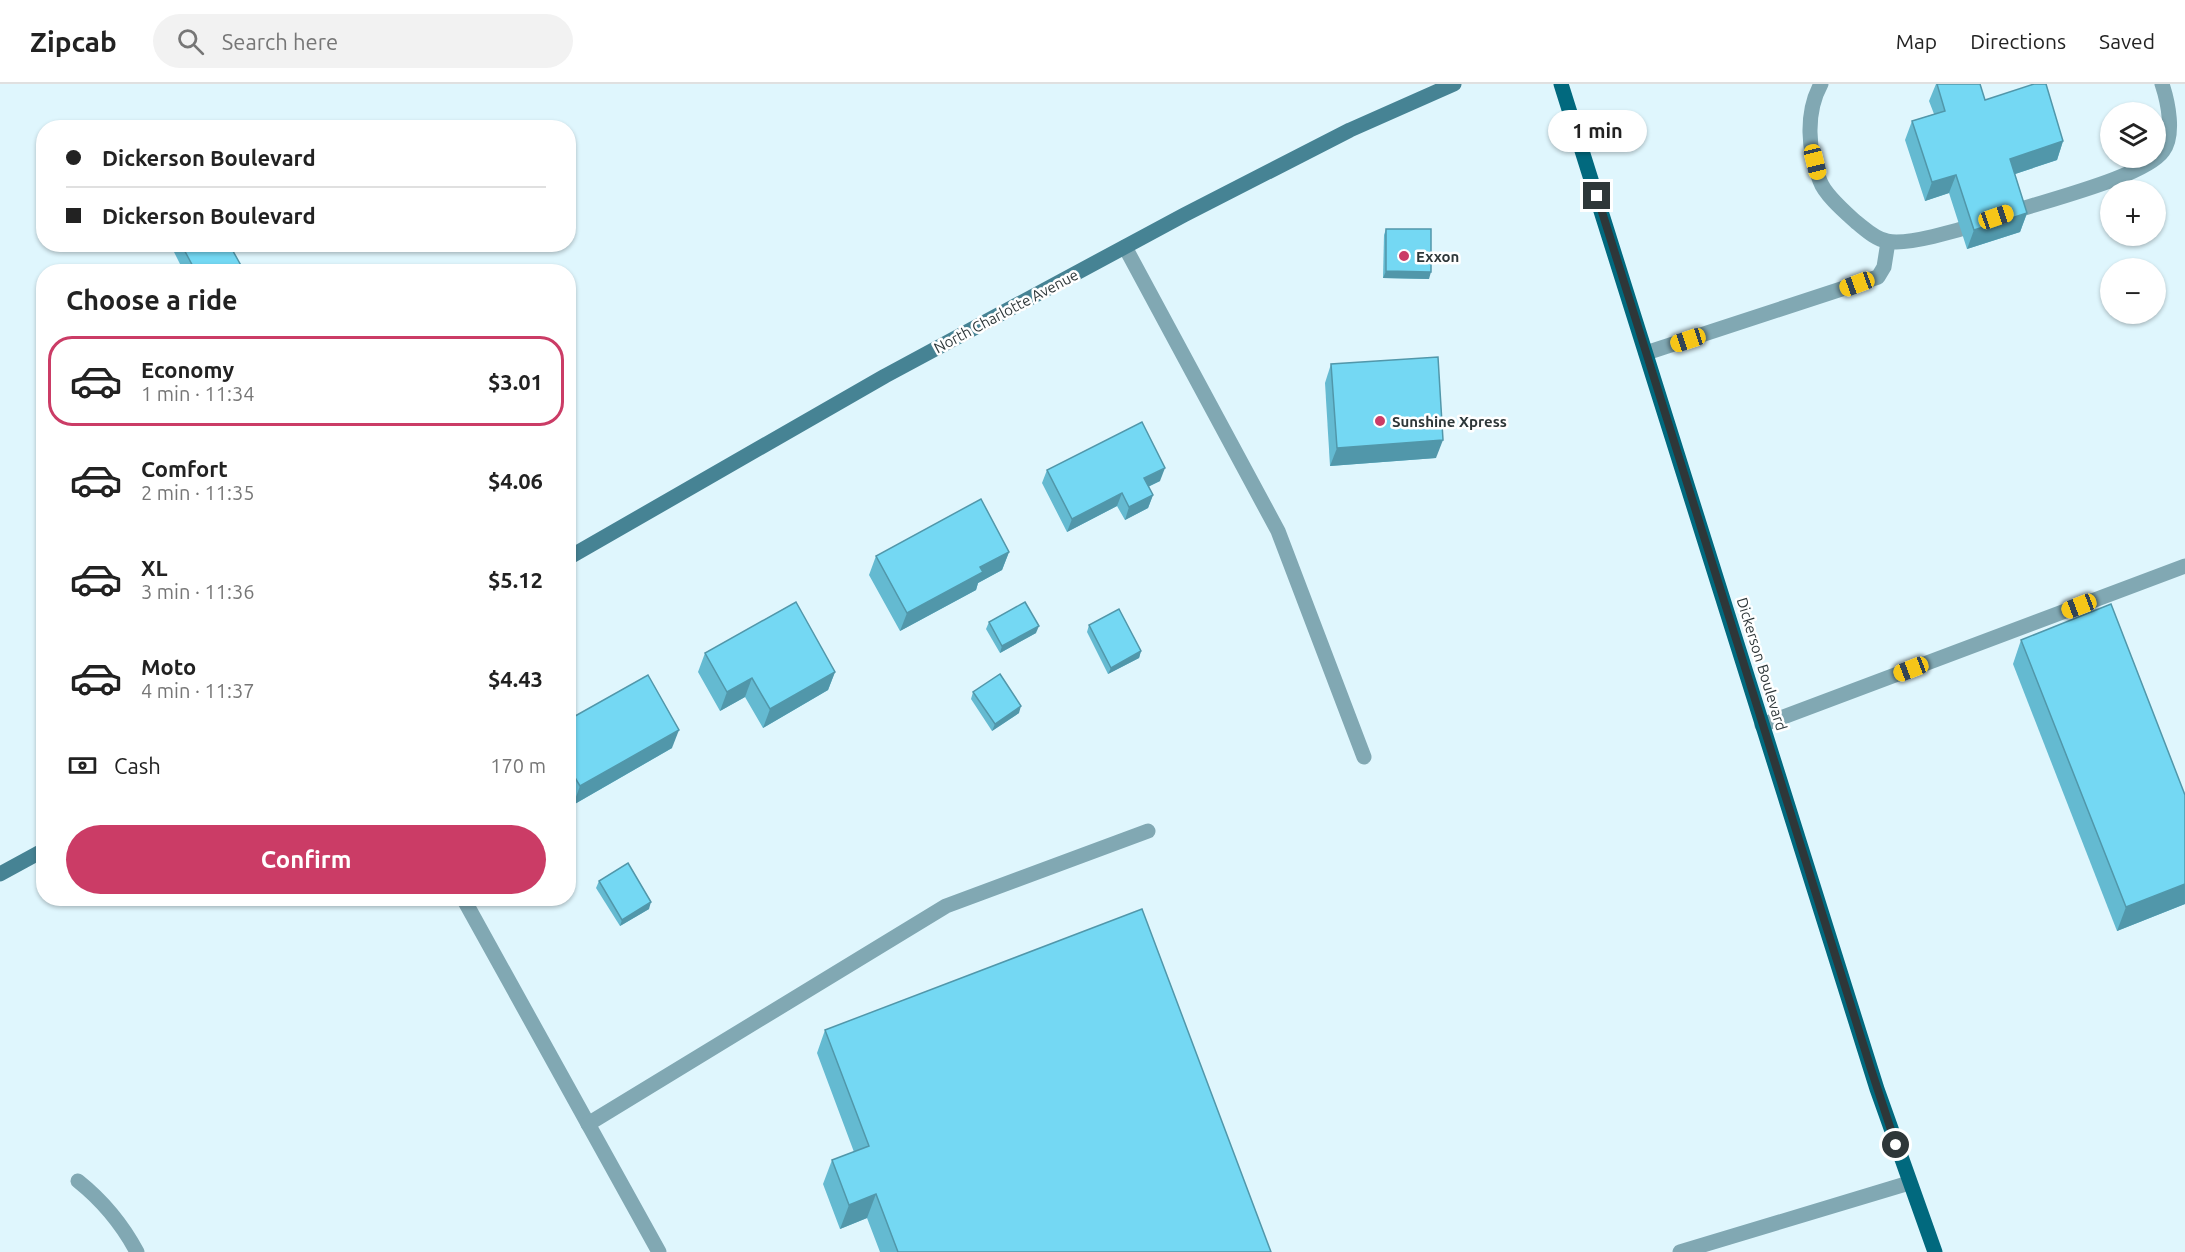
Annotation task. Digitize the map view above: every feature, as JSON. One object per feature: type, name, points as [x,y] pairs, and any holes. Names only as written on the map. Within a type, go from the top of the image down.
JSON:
[{"type":"main road","name":"North Charlotte Avenue","points":[[576,553],[885,376],[1125,247],[1350,130],[1454,84]]},
{"type":"main road","name":"Dickerson Boulevard","points":[[1561,84],[1877,1089],[1935,1252]]},
{"type":"main road","points":[[0,874],[36,854]]},
{"type":"street","points":[[1821,84],[1810,110],[1810,141],[1820,183],[1842,210],[1869,232],[1888,242],[1924,239],[1961,229],[2124,176],[2151,162],[2163,152],[2169,140],[2168,116],[2162,84]]},
{"type":"street","points":[[1646,353],[1878,277],[1884,267],[1888,242]]},
{"type":"street","points":[[1125,247],[1278,531],[1364,756]]},
{"type":"street","points":[[1762,725],[2185,567]]},
{"type":"street","points":[[588,1124],[946,906],[1148,831]]},
{"type":"street","points":[[467,906],[659,1252]]},
{"type":"street","points":[[78,1181],[100,1199],[137,1252]]},
{"type":"street","points":[[1680,1252],[1909,1182]]},
{"type":"building","points":[[1937,84],[1980,84],[1985,100],[2034,84],[2046,84],[2063,141],[2010,159],[2027,213],[1974,230],[1956,175],[1932,182],[1912,121],[1945,111]]},
{"type":"building","points":[[1386,229],[1431,229],[1431,272],[1386,271]]},
{"type":"building","points":[[185,252],[233,252],[240,264],[192,264]]},
{"type":"building","name":"Sunshine Xpress","points":[[1438,357],[1443,440],[1337,448],[1331,364]]},
{"type":"building","points":[[1142,422],[1165,468],[1144,478],[1153,495],[1129,507],[1122,493],[1072,519],[1047,470]]},
{"type":"building","points":[[981,499],[1009,552],[980,567],[983,572],[907,613],[876,556]]},
{"type":"building","points":[[796,602],[835,672],[770,709],[752,678],[727,692],[705,653]]},
{"type":"building","points":[[1025,602],[1039,626],[1002,646],[989,622]]},
{"type":"building","points":[[2111,604],[2185,795],[2185,884],[2126,907],[2021,640]]},
{"type":"building","points":[[1119,609],[1141,651],[1111,668],[1089,625]]},
{"type":"building","points":[[1000,674],[1021,706],[995,724],[973,692]]},
{"type":"building","points":[[648,675],[679,730],[580,786],[576,779],[576,716]]},
{"type":"building","points":[[628,863],[651,902],[622,920],[599,881]]},
{"type":"building","points":[[1142,909],[1271,1252],[898,1252],[876,1194],[849,1205],[832,1160],[869,1146],[825,1030]]},
{"type":"place","name":"Exxon","points":[[1404,256]]},
{"type":"place","name":"Sunshine Xpress","points":[[1380,421]]},
{"type":"route","points":[[1597,196],[1896,1145]]}]
